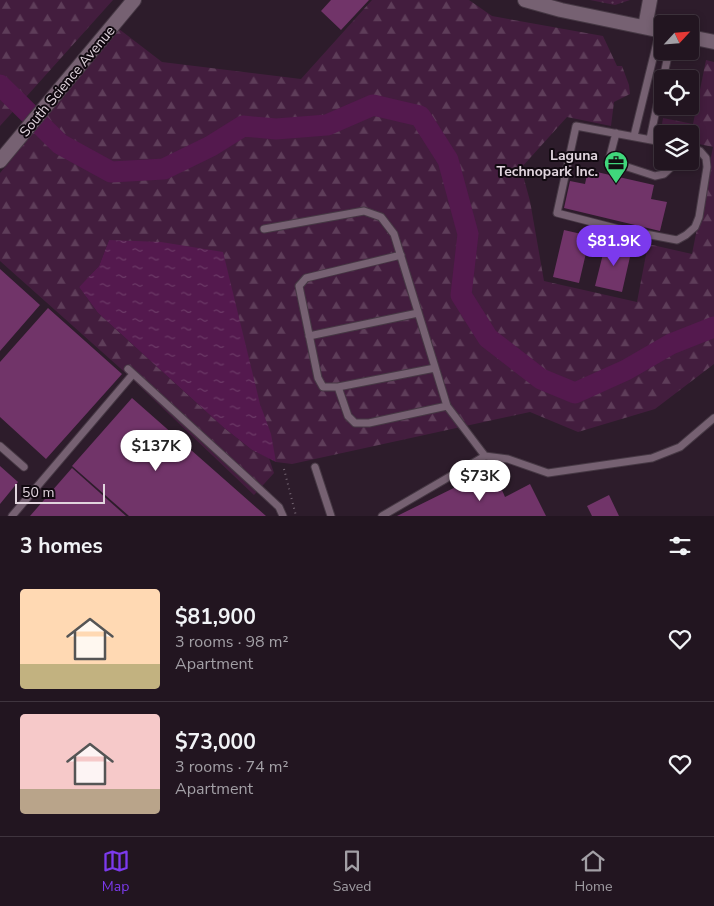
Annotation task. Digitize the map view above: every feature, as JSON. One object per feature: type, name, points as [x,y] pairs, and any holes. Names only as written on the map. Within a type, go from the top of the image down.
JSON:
[{"type":"street","name":"South Science Avenue","points":[[3,158],[134,0]]},
{"type":"street","points":[[524,0],[654,29]]},
{"type":"street","points":[[645,27],[650,0]]},
{"type":"street","points":[[699,39],[714,42]]},
{"type":"lane","points":[[634,136],[654,58]]},
{"type":"lane","points":[[650,139],[655,115]]},
{"type":"lane","points":[[654,140],[576,126],[557,213],[620,229],[677,240],[694,227],[699,217],[707,167],[706,158],[699,151]]},
{"type":"lane","points":[[616,132],[610,156],[612,162],[655,176],[664,174],[668,170]]},
{"type":"lane","points":[[264,229],[364,211],[381,217],[394,234],[447,406],[485,456]]},
{"type":"lane","points":[[401,255],[306,278],[299,286],[318,378],[323,387],[338,388],[435,368]]},
{"type":"lane","points":[[309,336],[418,313]]},
{"type":"lane","points":[[12,516],[130,372],[279,507],[283,516]]},
{"type":"lane","points":[[338,388],[348,416],[355,423],[369,423],[447,406]]},
{"type":"lane","points":[[382,516],[485,456],[508,459],[548,473],[652,458],[680,446],[714,418]]},
{"type":"lane","points":[[0,446],[24,467]]},
{"type":"lane","points":[[316,467],[331,516]]},
{"type":"path","points":[[284,469],[296,516]]},
{"type":"green space","points":[[0,0],[113,0],[0,126]]},
{"type":"green space","points":[[372,0],[469,0],[492,16],[603,36],[617,66],[622,66],[629,85],[630,94],[614,102],[611,126],[567,117],[521,168],[530,201],[544,281],[637,302],[648,244],[692,254],[713,147],[699,144],[699,125],[662,125],[663,118],[693,124],[695,115],[699,115],[699,94],[706,60],[714,62],[714,364],[655,409],[578,432],[530,412],[292,464],[276,462],[260,404],[109,240],[99,266],[79,287],[98,313],[223,427],[252,450],[269,458],[274,473],[254,495],[129,376],[0,261],[0,173],[119,29],[162,62],[301,79]]},
{"type":"green space","points":[[590,0],[630,0],[615,5]]},
{"type":"water","points":[[109,240],[161,242],[223,252],[260,404],[271,434],[276,462],[252,450],[223,427],[98,313],[79,287],[99,266]]},
{"type":"building","points":[[331,0],[369,0],[341,30],[321,11]]},
{"type":"building","points":[[588,170],[654,185],[651,199],[667,202],[660,231],[564,208],[570,181],[585,184]]},
{"type":"building","points":[[564,230],[590,236],[579,283],[553,277]]},
{"type":"building","points":[[606,242],[632,248],[622,292],[595,286]]},
{"type":"building","points":[[0,269],[40,305],[0,351]]},
{"type":"building","points":[[48,308],[122,374],[46,459],[0,417],[0,362]]},
{"type":"building","points":[[132,398],[266,516],[129,516],[72,466]]},
{"type":"building","points":[[0,466],[18,482],[0,504]]},
{"type":"building","points":[[72,468],[126,516],[30,516]]},
{"type":"building","points":[[478,476],[484,487],[498,481],[505,497],[530,484],[546,516],[397,516]]},
{"type":"building","points":[[609,495],[619,516],[592,516],[587,506]]},
{"type":"waterway","points":[[0,85],[60,144],[111,172],[164,169],[211,146],[243,126],[276,129],[327,125],[373,105],[420,116],[448,160],[468,234],[461,295],[488,338],[541,379],[575,393],[626,370],[671,344],[714,327]]},
{"type":"place","name":"Laguna Technopark Inc.","points":[[616,184]]}]
